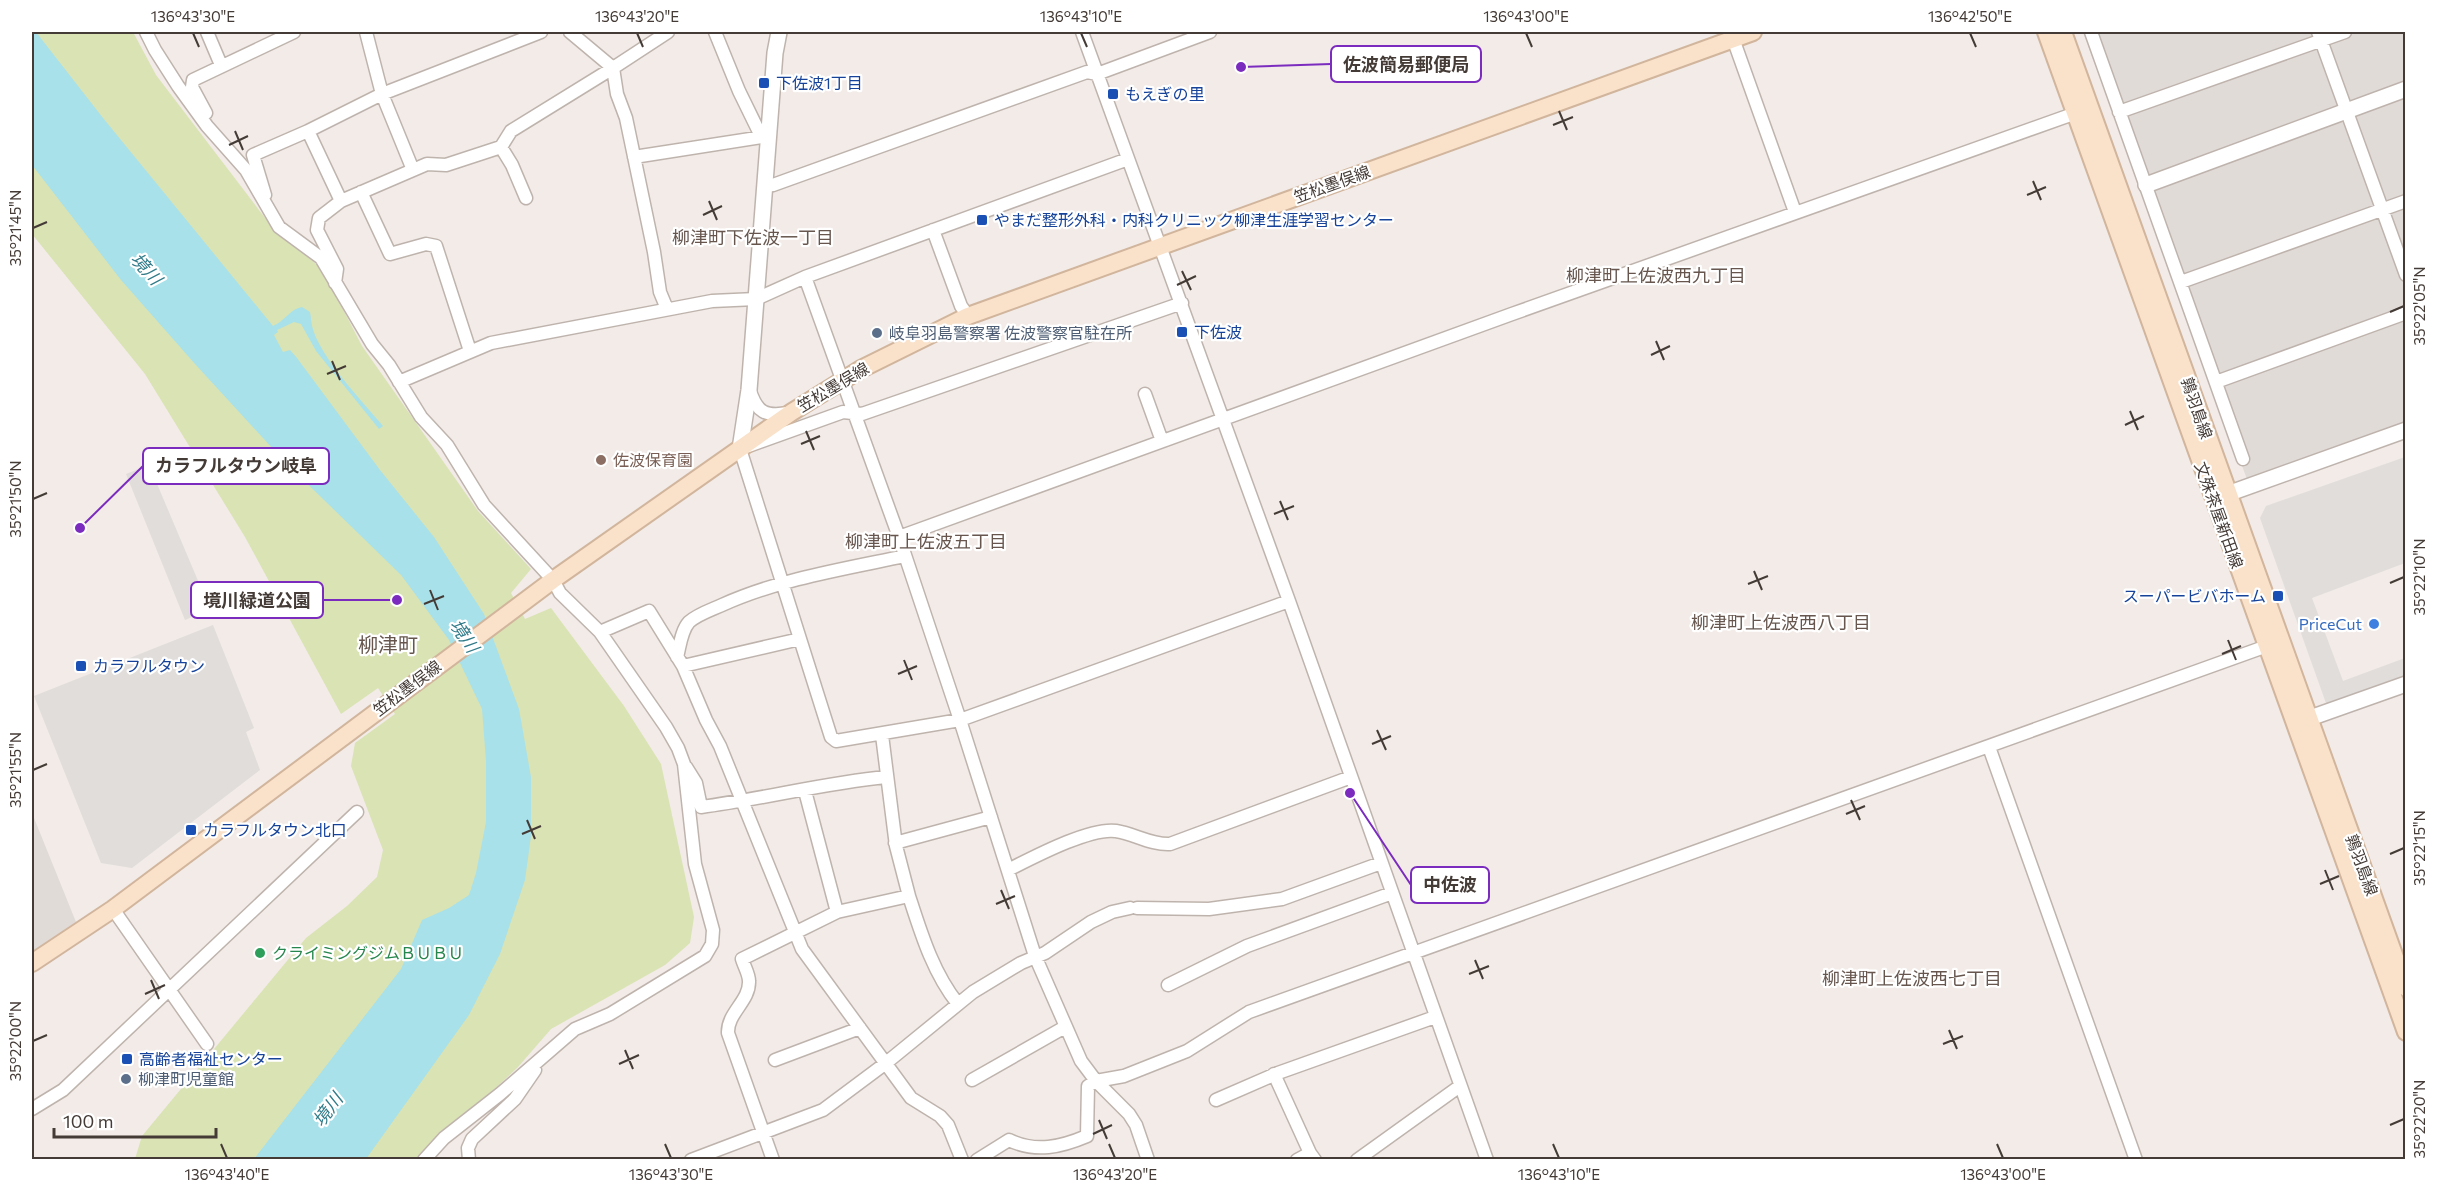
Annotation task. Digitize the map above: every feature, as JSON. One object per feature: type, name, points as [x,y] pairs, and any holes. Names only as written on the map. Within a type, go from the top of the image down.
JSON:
[{"type":"main road","name":"笠松墨俣線","points":[[32,963],[113,909],[552,580],[792,412],[842,380],[968,316],[1732,35],[1753,32]]},
{"type":"main road","name":"文殊茶屋新田線","points":[[2046,32],[2221,497],[2267,646],[2406,1032]]},
{"type":"main road","name":"鶉羽島線","points":[[2062,32],[2221,497],[2310,718],[2406,988]]},
{"type":"street","points":[[146,32],[155,50],[207,126],[246,170],[279,227],[321,258],[372,344],[421,417],[447,445],[483,505],[552,580],[560,593],[600,632],[666,727],[696,783],[701,807],[805,791],[844,781],[886,777]]},
{"type":"street","points":[[207,32],[221,65]]},
{"type":"street","points":[[207,126],[211,123],[192,87],[193,80],[294,32]]},
{"type":"street","points":[[366,32],[382,94],[413,170]]},
{"type":"street","points":[[262,201],[265,195],[253,154],[308,132],[382,94],[541,32]]},
{"type":"street","points":[[570,32],[613,68],[617,94],[626,118],[660,291],[668,309]]},
{"type":"street","points":[[335,283],[337,269],[317,230],[319,218],[341,201],[427,164],[446,165],[501,147],[511,131],[668,32]]},
{"type":"street","points":[[715,32],[739,91],[765,136]]},
{"type":"street","points":[[779,32],[765,136],[765,186],[749,390],[740,449],[831,737],[836,741],[882,735],[960,720],[1288,601]]},
{"type":"street","points":[[1082,32],[1182,303],[1486,1160]]},
{"type":"street","points":[[765,186],[1087,72],[1097,74],[1210,32]]},
{"type":"street","points":[[2091,32],[2242,459]]},
{"type":"street","points":[[2119,112],[2319,36],[2345,32]]},
{"type":"street","points":[[1732,35],[1795,212]]},
{"type":"street","points":[[2319,36],[2406,275]]},
{"type":"street","points":[[2146,185],[2406,89]]},
{"type":"street","points":[[898,537],[1795,212],[2076,113]]},
{"type":"street","points":[[308,132],[341,201]]},
{"type":"street","points":[[634,157],[765,136]]},
{"type":"street","points":[[501,147],[512,165],[526,198]]},
{"type":"street","points":[[399,382],[492,343],[712,301],[756,299],[806,277],[1128,159]]},
{"type":"street","points":[[361,192],[390,254],[426,244],[436,246],[470,351]]},
{"type":"street","points":[[2181,282],[2406,201]]},
{"type":"street","points":[[933,230],[961,306],[968,316]]},
{"type":"street","points":[[806,277],[905,555],[1035,956],[1081,1061],[1096,1081],[1129,1114],[1136,1125],[1148,1160]]},
{"type":"street","points":[[740,449],[843,412],[862,414],[1182,303]]},
{"type":"street","points":[[2216,382],[2406,313]]},
{"type":"street","points":[[749,390],[755,406],[762,411],[774,416],[792,412]]},
{"type":"street","points":[[1145,394],[1162,441]]},
{"type":"street","points":[[2221,497],[2406,430]]},
{"type":"street","points":[[680,662],[682,637],[688,623],[699,615],[738,598],[783,583],[905,555]]},
{"type":"street","points":[[600,632],[649,611],[680,662],[720,746],[801,949],[912,1098],[940,1116],[948,1125],[962,1160]]},
{"type":"street","points":[[680,662],[800,639]]},
{"type":"street","points":[[977,1160],[1009,1140],[1024,1148],[1065,1146],[1087,1136],[1089,1086],[1096,1081],[1124,1076],[1158,1064],[1187,1051],[1249,1012],[2267,646]]},
{"type":"street","points":[[2310,718],[2406,684]]},
{"type":"street","points":[[882,735],[895,843],[909,896],[924,941],[948,991],[958,1004]]},
{"type":"street","points":[[1989,747],[2136,1160]]},
{"type":"street","points":[[424,1160],[444,1138],[537,1063],[575,1029],[610,1014],[705,956],[712,944],[713,930],[694,864],[684,764]]},
{"type":"street","points":[[1008,870],[1057,846],[1106,831],[1118,831],[1160,844],[1170,844],[1351,777]]},
{"type":"street","points":[[805,791],[837,912]]},
{"type":"street","points":[[32,1109],[63,1090],[357,812]]},
{"type":"street","points":[[895,843],[991,817]]},
{"type":"street","points":[[691,1160],[823,1110],[886,1063],[958,1004],[1021,963],[1045,953],[1091,922],[1133,908],[1209,909],[1282,899],[1381,864]]},
{"type":"street","points":[[1168,985],[1247,946],[1392,893]]},
{"type":"street","points":[[774,1160],[727,1027],[748,990],[748,976],[742,959],[837,912],[909,896]]},
{"type":"street","points":[[113,909],[207,1044]]},
{"type":"street","points":[[1216,1100],[1274,1074],[1435,1017]]},
{"type":"street","points":[[972,1080],[1065,1027]]},
{"type":"street","points":[[775,1060],[860,1028]]},
{"type":"street","points":[[469,1160],[468,1148],[472,1139],[515,1099],[534,1073],[537,1063]]},
{"type":"street","points":[[1274,1074],[1312,1156],[1297,1160]]},
{"type":"street","points":[[1356,1160],[1460,1086]]},
{"type":"street","points":[[1065,1146],[1068,1160]]},
{"type":"shaded area","points":[[2083,32],[2405,32],[2405,425],[2248,482]]},
{"type":"shaded area","points":[[2405,457],[2405,563],[2312,598],[2343,681],[2405,658],[2405,677],[2327,706],[2260,518],[2266,506]]},
{"type":"shaded area","points":[[149,465],[210,609],[185,620],[126,474]]},
{"type":"shaded area","points":[[213,625],[254,728],[246,732],[260,770],[132,868],[101,863],[34,696]]},
{"type":"shaded area","points":[[32,813],[76,922],[32,952]]},
{"type":"green space","points":[[32,32],[133,32],[156,75],[272,227],[322,269],[362,346],[478,511],[531,569],[511,593],[525,619],[551,608],[624,706],[661,764],[694,917],[690,943],[665,965],[551,1029],[518,1067],[467,1115],[437,1136],[416,1159],[135,1159],[142,1136],[306,938],[347,906],[377,877],[383,850],[351,766],[355,743],[395,714],[378,688],[341,714],[245,537],[145,374],[32,234]]},
{"type":"water","name":"境川","points":[[32,32],[36,32],[103,118],[273,326],[298,308],[302,307],[310,312],[316,338],[323,351],[342,378],[383,426],[379,429],[316,351],[301,324],[294,322],[277,330],[278,332],[274,335],[283,352],[290,350],[297,358],[380,470],[434,537],[484,614],[519,709],[531,777],[531,836],[525,880],[500,954],[469,1015],[366,1159],[254,1159],[401,969],[422,920],[449,908],[469,895],[476,873],[486,822],[486,761],[482,709],[449,640],[401,575],[285,462],[195,364],[121,280],[32,165]]},
{"type":"place","name":"佐波簡易郵便局","points":[[1241,67]]},
{"type":"place","name":"下佐波1丁目","points":[[764,83]]},
{"type":"place","name":"もえぎの里","points":[[1113,94]]},
{"type":"place","name":"やまだ整形外科・内科クリニック柳津生涯学習センター","points":[[982,220]]},
{"type":"place","name":"下佐波","points":[[1182,332]]},
{"type":"place","name":"岐阜羽島警察署 佐波警察官駐在所","points":[[877,333]]},
{"type":"place","name":"佐波保育園","points":[[601,460]]},
{"type":"place","name":"カラフルタウン岐阜","points":[[80,528]]},
{"type":"place","name":"スーパービバホーム","points":[[2278,596]]},
{"type":"place","name":"境川緑道公園","points":[[397,600]]},
{"type":"place","name":"PriceCut","points":[[2374,624]]},
{"type":"place","name":"カラフルタウン","points":[[81,666]]},
{"type":"place","name":"中佐波","points":[[1350,793]]},
{"type":"place","name":"カラフルタウン北口","points":[[191,830]]},
{"type":"place","name":"クライミングジムＢＵＢＵ","points":[[260,953]]},
{"type":"place","name":"高齢者福祉センター","points":[[127,1059]]},
{"type":"place","name":"柳津町児童館","points":[[126,1079]]},
{"type":"district","name":"柳津町下佐波一丁目","points":[[753,238]]},
{"type":"district","name":"柳津町上佐波西九丁目","points":[[1656,276]]},
{"type":"district","name":"柳津町上佐波五丁目","points":[[926,542]]},
{"type":"district","name":"柳津町上佐波西八丁目","points":[[1781,623]]},
{"type":"district","name":"柳津町","points":[[388,645]]},
{"type":"district","name":"柳津町上佐波西七丁目","points":[[1912,979]]}]
